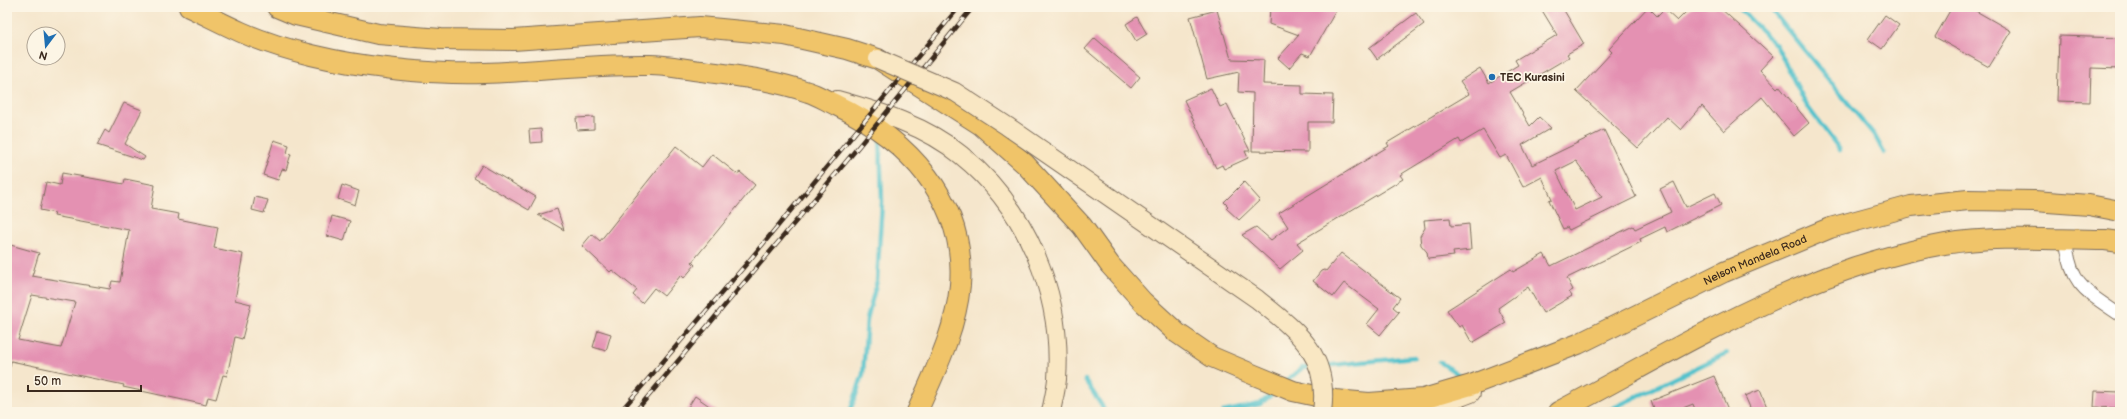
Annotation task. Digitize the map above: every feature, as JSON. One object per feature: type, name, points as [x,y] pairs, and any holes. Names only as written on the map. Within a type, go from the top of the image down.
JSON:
[{"type":"main road","points":[[189,7],[243,33],[319,58],[387,69],[482,73],[584,66],[652,65],[743,77],[809,92],[881,113],[924,132],[960,154],[985,177],[1015,215],[1038,257],[1051,305],[1057,344],[1057,381],[1051,412]]},
{"type":"main road","points":[[277,7],[296,15],[378,34],[441,40],[513,40],[700,27],[785,35],[847,49],[878,59],[955,92],[1007,126],[1257,299],[1282,319],[1315,356],[1323,379],[1324,395],[1322,412]]},
{"type":"main road","points":[[878,59],[981,125],[1025,164],[1061,202],[1143,302],[1177,333],[1212,357],[1293,391],[1335,400],[1369,403],[1423,399],[1471,385],[1578,344]]},
{"type":"main road","points":[[809,92],[857,116],[889,136],[909,154],[941,195],[952,224],[958,252],[960,284],[953,324],[917,412]]},
{"type":"main road","name":"Nelson Mandela Road","points":[[1411,412],[1442,404],[1499,382],[1724,272],[1830,228],[1911,206],[1968,200],[2089,205],[2120,211]]},
{"type":"main road","points":[[1558,412],[1745,313],[1809,284],[1875,260],[1945,244],[2004,239],[2120,242]]},
{"type":"street","points":[[2066,240],[2069,266],[2085,291],[2120,315]]},
{"type":"building","points":[[1270,7],[1338,7],[1310,56],[1302,53],[1289,68],[1278,58],[1299,35],[1269,24]]},
{"type":"building","points":[[1540,7],[1562,7],[1584,44],[1567,54],[1569,57],[1510,92],[1530,126],[1539,117],[1551,128],[1522,145],[1532,165],[1604,130],[1636,197],[1569,230],[1567,227],[1563,229],[1549,200],[1552,199],[1542,177],[1523,187],[1506,155],[1500,158],[1483,130],[1461,143],[1459,139],[1400,175],[1403,179],[1297,243],[1303,250],[1280,269],[1242,235],[1256,227],[1271,240],[1288,227],[1279,213],[1389,146],[1387,143],[1469,94],[1460,81],[1480,68],[1489,83],[1518,65],[1515,60],[1557,35]],"holes":[[[1576,161],[1602,197],[1575,210],[1556,171]]]},
{"type":"building","points":[[1648,7],[1657,16],[1664,9],[1677,21],[1691,7],[1719,7],[1773,56],[1760,70],[1777,88],[1779,86],[1809,123],[1794,136],[1762,97],[1724,131],[1702,106],[1681,130],[1667,117],[1638,148],[1576,91],[1612,52],[1609,49]]},
{"type":"building","points":[[1952,7],[1969,7],[2011,31],[1989,67],[1935,37]]},
{"type":"building","points":[[1217,10],[1231,59],[1264,60],[1263,84],[1302,85],[1302,94],[1333,95],[1332,122],[1308,122],[1308,152],[1252,151],[1253,93],[1238,92],[1239,72],[1207,79],[1190,17]]},
{"type":"building","points":[[1416,13],[1424,24],[1377,59],[1369,48]]},
{"type":"building","points":[[1885,15],[1899,25],[1882,49],[1868,39]]},
{"type":"building","points":[[1137,17],[1147,34],[1136,41],[1126,24]]},
{"type":"building","points":[[2059,36],[2120,38],[2120,69],[2091,68],[2090,102],[2057,101]]},
{"type":"building","points":[[1095,38],[1140,77],[1131,88],[1085,49]]},
{"type":"building","points":[[1211,88],[1220,107],[1227,104],[1250,151],[1245,151],[1248,158],[1224,169],[1222,165],[1216,168],[1184,100]]},
{"type":"building","points":[[124,103],[142,110],[125,144],[145,157],[143,160],[97,145],[105,130],[109,133]]},
{"type":"building","points":[[594,117],[594,129],[577,130],[576,118]]},
{"type":"building","points":[[541,129],[542,142],[530,143],[529,130]]},
{"type":"building","points":[[274,140],[289,145],[287,153],[291,154],[286,170],[282,169],[278,180],[263,175]]},
{"type":"building","points":[[676,146],[702,167],[712,154],[737,174],[740,172],[755,185],[692,262],[695,265],[684,278],[681,275],[664,296],[654,288],[642,303],[633,295],[637,290],[612,270],[610,272],[582,246],[592,234],[600,241]]},
{"type":"building","points":[[482,165],[536,197],[529,210],[474,178]]},
{"type":"building","points":[[62,173],[124,184],[125,179],[155,185],[151,209],[179,214],[178,219],[218,227],[214,248],[243,254],[235,300],[251,304],[242,339],[235,337],[227,376],[223,375],[216,399],[208,397],[206,405],[123,387],[124,385],[11,361],[10,367],[7,366],[7,244],[39,253],[32,276],[110,289],[112,281],[120,282],[129,230],[54,216],[55,213],[40,210],[46,182],[60,185]],"holes":[[[32,295],[75,302],[61,348],[18,340]]]},
{"type":"building","points":[[1244,182],[1260,200],[1239,220],[1226,208],[1228,206],[1224,202]]},
{"type":"building","points":[[1674,182],[1686,207],[1715,193],[1721,205],[1667,232],[1665,227],[1640,239],[1641,242],[1567,278],[1573,290],[1569,292],[1572,296],[1543,313],[1528,287],[1498,308],[1506,323],[1472,343],[1462,325],[1459,327],[1447,310],[1511,269],[1513,272],[1544,254],[1551,266],[1633,226],[1635,229],[1671,212],[1660,189]]},
{"type":"building","points":[[342,185],[359,191],[355,205],[338,199]]},
{"type":"building","points":[[255,197],[268,200],[264,213],[252,210]]},
{"type":"building","points":[[557,209],[564,230],[538,215]]},
{"type":"building","points":[[332,216],[350,221],[344,241],[327,236]]},
{"type":"building","points":[[1450,218],[1451,226],[1469,224],[1471,250],[1453,252],[1454,256],[1428,259],[1427,252],[1421,245],[1420,236],[1425,228],[1424,220]]},
{"type":"building","points":[[1341,253],[1400,298],[1393,307],[1399,312],[1380,335],[1367,324],[1379,309],[1344,283],[1333,297],[1313,281],[1321,271],[1326,271]]},
{"type":"building","points":[[598,330],[611,334],[606,351],[593,347]]},
{"type":"building","points":[[1714,376],[1729,412],[1696,412],[1693,404],[1673,412],[1655,412],[1651,401]]},
{"type":"building","points":[[1760,390],[1769,412],[1752,412],[1745,396]]},
{"type":"building","points":[[2095,391],[2120,392],[2120,408],[2094,407]]},
{"type":"building","points":[[695,396],[718,412],[685,412]]},
{"type":"waterway","points":[[1738,7],[1776,45],[1807,106],[1840,150]]},
{"type":"waterway","points":[[1769,7],[1875,136],[1884,153]]},
{"type":"waterway","points":[[850,412],[863,374],[867,319],[877,281],[882,202],[880,140]]},
{"type":"waterway","points":[[1605,412],[1727,353]]},
{"type":"waterway","points":[[1322,366],[1414,357]]},
{"type":"waterway","points":[[1440,362],[1465,379]]},
{"type":"waterway","points":[[1285,382],[1302,368],[1315,367]]},
{"type":"waterway","points":[[1085,380],[1106,412]]},
{"type":"waterway","points":[[1223,412],[1260,404],[1277,390]]},
{"type":"railway","points":[[620,412],[748,262],[959,7]]},
{"type":"railway","points":[[635,412],[845,163],[973,7]]},
{"type":"place","name":"TEC Kurasini","points":[[1492,77]]}]
